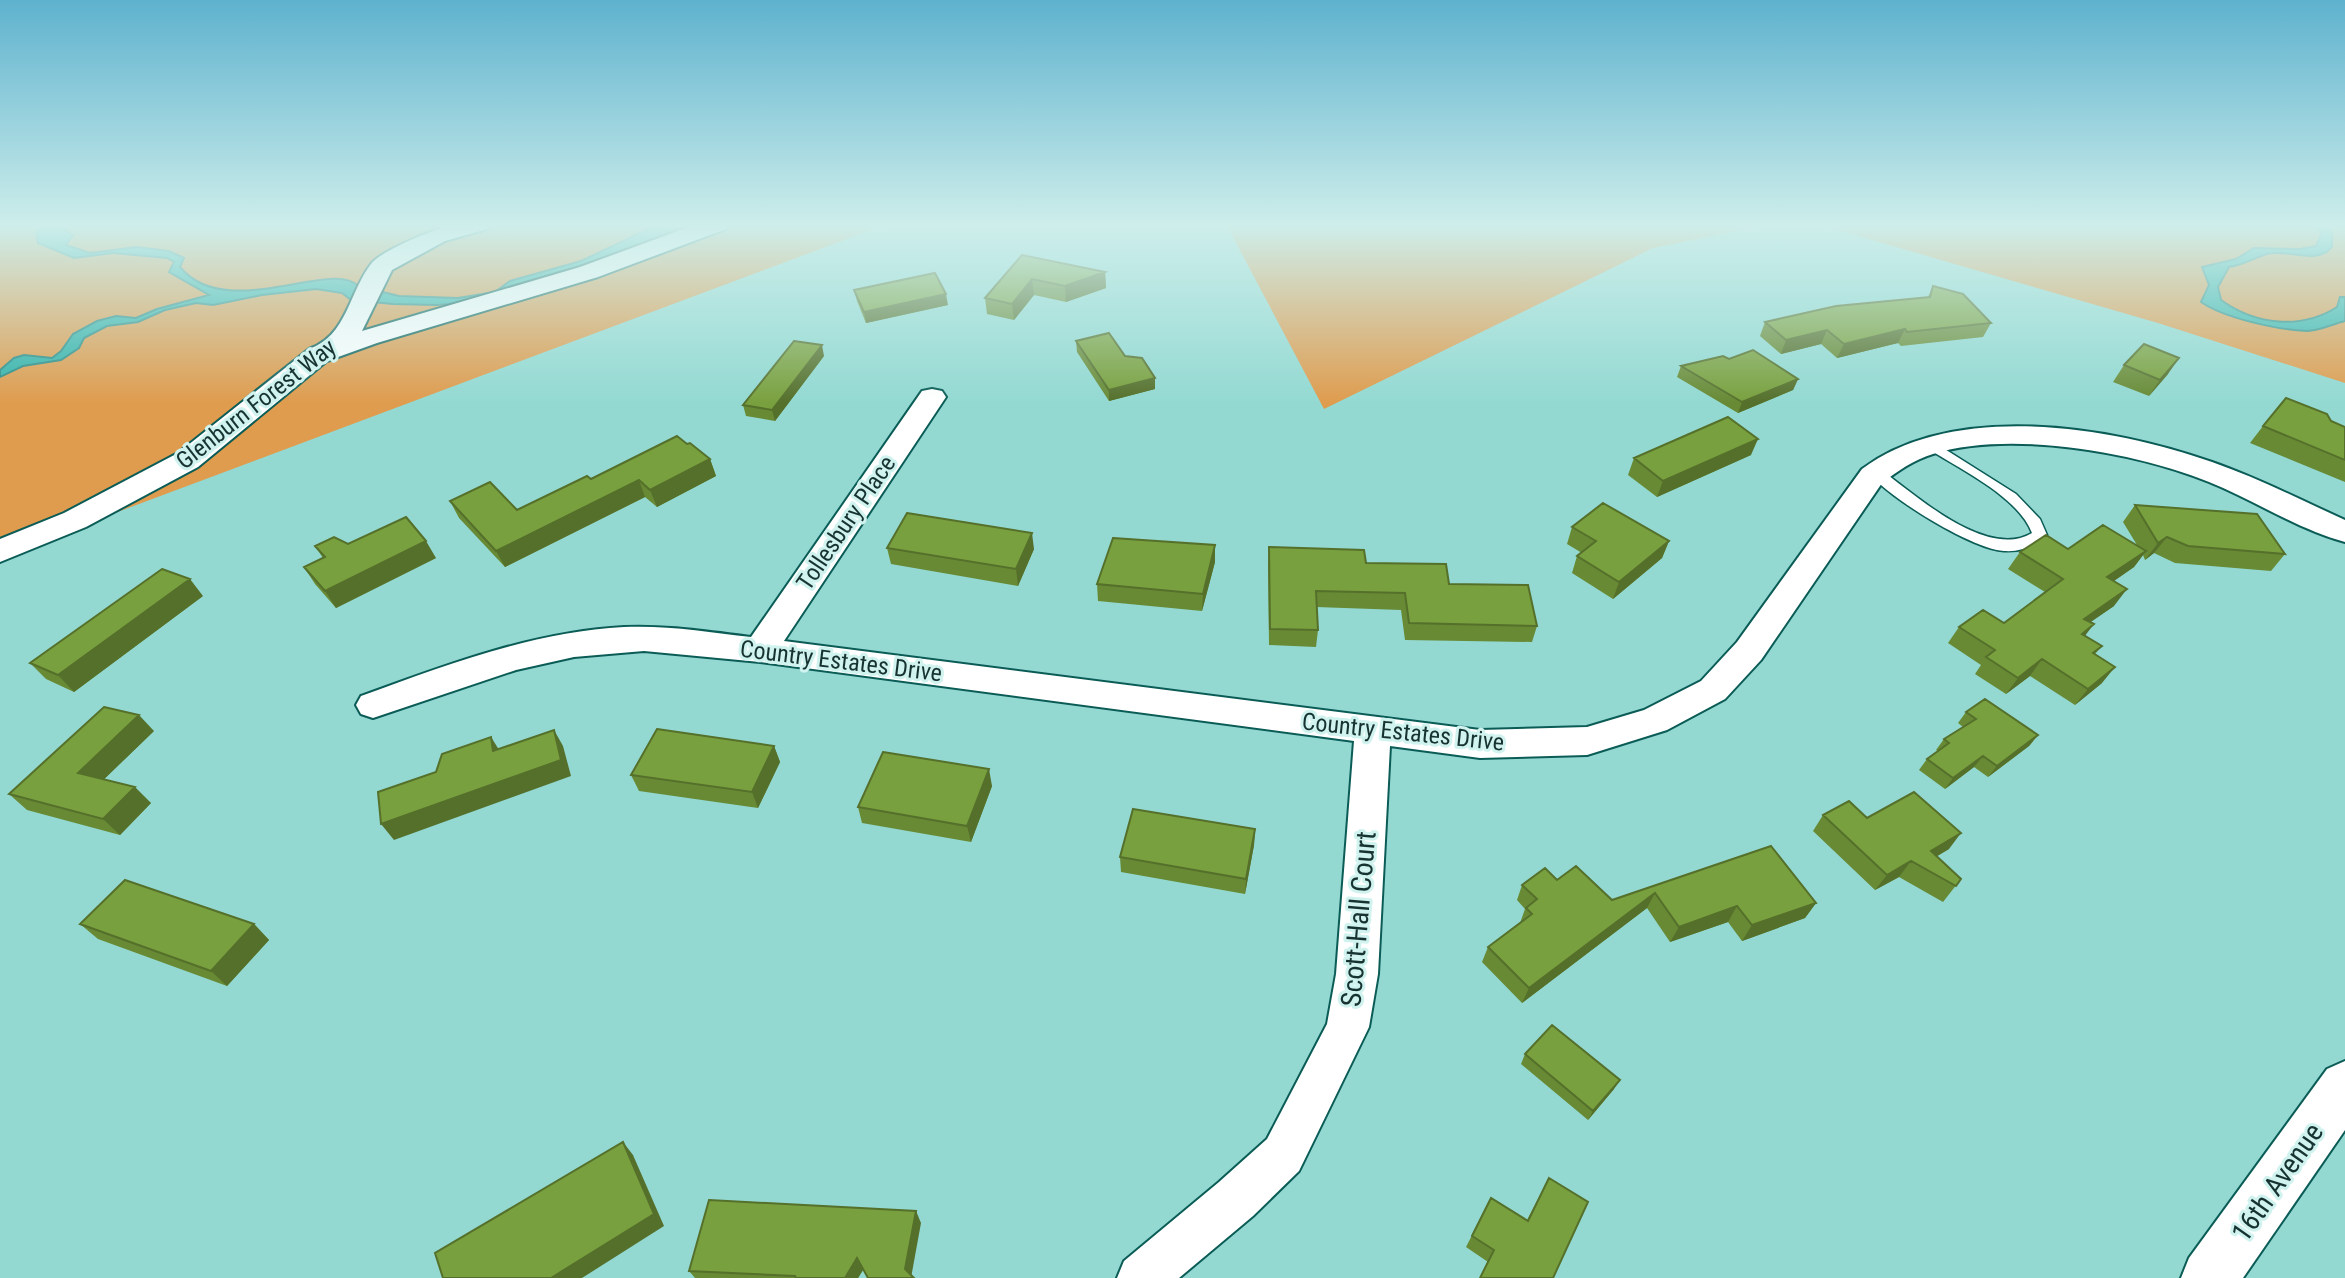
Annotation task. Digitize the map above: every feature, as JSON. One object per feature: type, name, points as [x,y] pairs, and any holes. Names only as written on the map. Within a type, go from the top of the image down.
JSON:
[{"type":"main road","name":"16th Avenue","points":[[2209,1278],[2345,1086]]},
{"type":"street","name":"Glenburn Forest Way","points":[[0,551],[75,520],[188,460],[318,355],[329,351],[355,323],[374,284]]},
{"type":"street","points":[[329,351],[549,284]]},
{"type":"street","name":"Tollesbury Place","points":[[760,650],[932,397]]},
{"type":"street","name":"Country Estates Drive","points":[[373,705],[499,660],[606,640],[647,640],[760,650],[1480,744],[1587,741],[1655,720],[1713,690],[1749,652],[1845,511],[1876,473],[1894,460],[1932,445],[1982,438],[2049,437],[2099,442],[2197,467],[2345,532]]},
{"type":"street","name":"Scott-Hall Court","points":[[1141,1278],[1236,1199],[1283,1155],[1348,1027],[1357,974],[1373,731]]},
{"type":"lane","points":[[1876,473],[1982,542],[2012,547],[2032,542],[2039,535],[2039,526],[2021,506],[1932,445]]},
{"type":"shaded area","points":[[0,284],[728,284],[0,556]]},
{"type":"shaded area","points":[[1258,284],[1580,284],[1324,409]]},
{"type":"shaded area","points":[[2022,284],[2345,284],[2345,383],[2158,323]]},
{"type":"water","points":[[189,284],[202,284],[224,290],[250,290],[298,284],[354,284],[399,296],[458,298],[495,292],[506,284],[533,284],[474,302],[436,305],[351,300],[342,293],[316,289],[262,295],[213,305],[196,303],[165,310],[138,322],[107,326],[84,338],[79,348],[61,360],[23,366],[0,377],[0,370],[14,358],[24,355],[52,358],[61,351],[73,334],[97,321],[116,316],[136,318],[157,309],[209,295]]},
{"type":"water","points":[[2220,284],[2221,300],[2235,308],[2249,315],[2279,321],[2309,319],[2323,314],[2337,307],[2340,297],[2345,297],[2345,321],[2307,331],[2267,326],[2223,313],[2201,302],[2209,285]]},
{"type":"building","points":[[884,284],[941,284],[946,294],[864,312],[854,290]]},
{"type":"building","points":[[997,284],[1028,284],[1012,304],[985,298]]},
{"type":"building","points":[[1933,286],[1963,294],[1991,323],[1907,332],[1905,329],[1844,344],[1827,330],[1786,340],[1765,322],[1836,306],[1930,297]]},
{"type":"building","points":[[1109,333],[1125,356],[1142,358],[1155,378],[1109,390],[1076,341]]},
{"type":"building","points":[[794,341],[822,345],[772,410],[743,405]]},
{"type":"building","points":[[2144,344],[2179,358],[2160,380],[2124,365]]},
{"type":"building","points":[[1753,350],[1798,379],[1742,402],[1681,366],[1723,356],[1729,359]]},
{"type":"building","points":[[2286,398],[2327,414],[2331,421],[2345,427],[2345,460],[2263,426]]},
{"type":"building","points":[[1728,417],[1758,439],[1663,481],[1634,458]]},
{"type":"building","points":[[677,436],[710,459],[650,490],[639,480],[496,551],[450,501],[490,482],[517,510],[587,476],[591,479]]},
{"type":"building","points":[[1603,503],[1669,541],[1619,582],[1577,556],[1596,541],[1572,527]]},
{"type":"building","points":[[2135,505],[2257,514],[2285,554],[2188,546],[2167,537],[2158,543]]},
{"type":"building","points":[[907,513],[1032,533],[1016,569],[887,548]]},
{"type":"building","points":[[406,517],[426,541],[325,591],[304,567],[325,557],[315,546],[334,537],[348,544]]},
{"type":"building","points":[[2103,525],[2146,551],[2107,577],[2127,589],[2084,619],[2094,624],[2082,634],[2102,646],[2093,653],[2115,667],[2088,689],[2042,659],[2018,678],[1986,657],[1995,650],[1959,627],[1983,610],[2004,623],[2063,579],[2020,552],[2046,535],[2068,549]]},
{"type":"building","points":[[1113,538],[1215,545],[1203,594],[1097,584]]},
{"type":"building","points":[[1269,547],[1364,550],[1366,563],[1446,564],[1449,584],[1528,585],[1537,626],[1409,623],[1405,593],[1316,591],[1318,630],[1270,629]]},
{"type":"building","points":[[162,569],[190,579],[58,675],[30,663]]},
{"type":"building","points":[[1985,699],[2038,735],[1997,766],[1983,756],[1953,778],[1927,759],[1949,743],[1944,739],[1976,719],[1966,712]]},
{"type":"building","points":[[104,707],[139,715],[78,773],[135,787],[103,819],[9,794]]},
{"type":"building","points":[[657,729],[774,746],[752,792],[631,775]]},
{"type":"building","points":[[554,730],[561,760],[381,824],[378,792],[436,772],[442,754],[491,737],[493,751]]},
{"type":"building","points":[[883,752],[989,769],[967,826],[858,807]]},
{"type":"building","points":[[1914,792],[1961,833],[1931,851],[1961,879],[1956,886],[1911,861],[1887,875],[1823,815],[1849,801],[1867,818]]},
{"type":"building","points":[[1133,809],[1255,829],[1246,879],[1120,857]]},
{"type":"building","points":[[1771,846],[1816,903],[1752,925],[1737,906],[1679,927],[1655,893],[1529,988],[1488,947],[1532,914],[1526,908],[1537,899],[1522,885],[1545,868],[1557,880],[1576,866],[1612,900]]},
{"type":"building","points":[[125,880],[254,924],[211,971],[80,924]]},
{"type":"building","points":[[1552,1025],[1620,1080],[1593,1111],[1525,1054]]},
{"type":"building","points":[[623,1142],[654,1214],[551,1278],[443,1278],[435,1253]]},
{"type":"building","points":[[1549,1178],[1588,1202],[1553,1278],[1480,1278],[1494,1250],[1472,1236],[1491,1198],[1528,1221]]},
{"type":"building","points":[[709,1200],[916,1211],[905,1269],[914,1278],[868,1278],[857,1258],[845,1278],[796,1278],[689,1271]]}]
